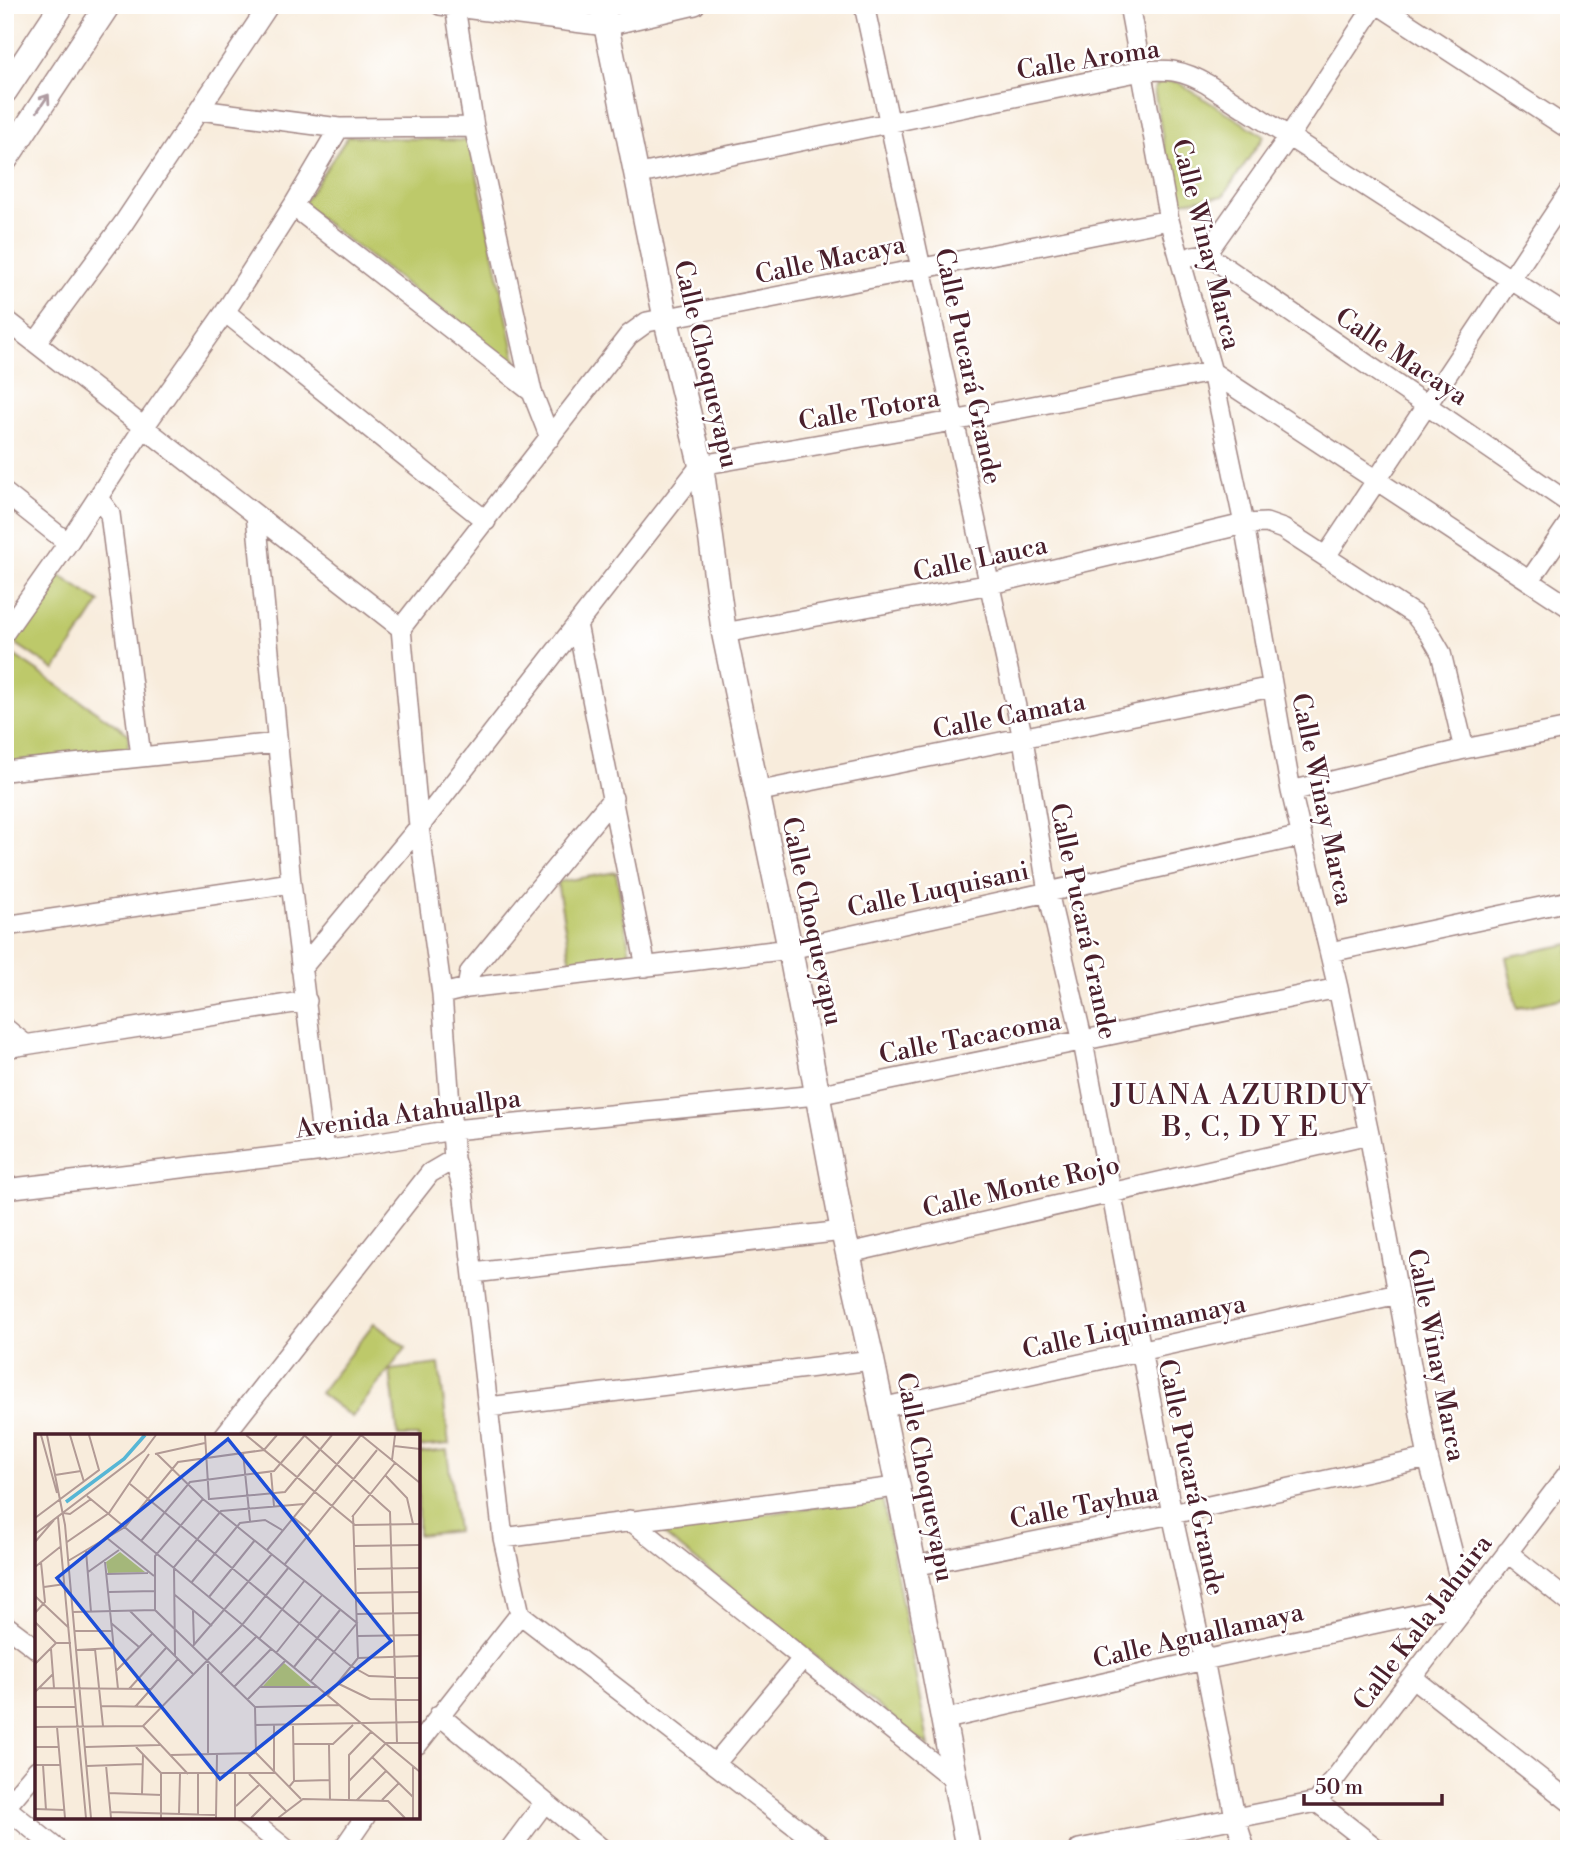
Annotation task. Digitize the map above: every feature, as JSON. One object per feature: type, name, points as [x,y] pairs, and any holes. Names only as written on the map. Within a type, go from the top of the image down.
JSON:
[{"type":"street","points":[[5,160],[108,5]]},
{"type":"street","points":[[36,342],[123,224],[269,5]]},
{"type":"street","points":[[550,438],[532,393],[448,6],[604,16],[695,5]]},
{"type":"street","name":"Calle Pucará Grande","points":[[864,5],[1023,739],[1048,892],[1083,1042],[1172,1514],[1235,1817],[1245,1849]]},
{"type":"street","name":"Calle Winay Marca","points":[[1129,5],[1169,220],[1212,372],[1244,524],[1291,791],[1330,952],[1369,1134],[1428,1458],[1466,1604]]},
{"type":"street","points":[[1182,259],[1206,254],[1377,5],[1569,129]]},
{"type":"street","points":[[9,78],[55,15],[81,46]]},
{"type":"street","name":"Calle Choqueyapu","points":[[604,16],[666,320],[701,466],[724,633],[914,1566],[968,1849]]},
{"type":"street","name":"Calle Aroma","points":[[635,175],[1142,71],[1170,69],[1187,74],[1569,317]]},
{"type":"street","points":[[200,110],[339,128],[474,127]]},
{"type":"street","points":[[5,632],[225,312],[339,128]]},
{"type":"street","points":[[1326,556],[1569,192]]},
{"type":"street","points":[[293,206],[532,393]]},
{"type":"street","name":"Calle Macaya","points":[[401,628],[629,335],[647,322],[1169,220]]},
{"type":"street","name":"Calle Macaya","points":[[1206,254],[1569,503]]},
{"type":"street","points":[[225,312],[486,521]]},
{"type":"street","points":[[5,318],[401,628],[419,827],[442,993],[454,1159],[463,1189],[503,1538],[520,1614],[817,1846]]},
{"type":"street","points":[[1212,372],[1569,607]]},
{"type":"street","name":"Calle Totora","points":[[701,466],[1212,372]]},
{"type":"street","points":[[301,969],[419,827],[701,466]]},
{"type":"street","points":[[5,493],[68,543]]},
{"type":"street","points":[[98,498],[110,514],[141,756]]},
{"type":"street","points":[[256,515],[290,883],[324,1151]]},
{"type":"street","name":"Calle Lauca","points":[[724,633],[990,584],[1244,524],[1266,523],[1283,528],[1415,615],[1441,653],[1464,749]]},
{"type":"street","points":[[1530,580],[1569,523]]},
{"type":"street","points":[[577,624],[646,967]]},
{"type":"street","name":"Calle Camata","points":[[755,792],[1272,687]]},
{"type":"street","points":[[1291,791],[1464,749],[1569,728]]},
{"type":"street","points":[[5,771],[277,743]]},
{"type":"street","points":[[467,988],[470,972],[613,797]]},
{"type":"street","name":"Calle Luquisani","points":[[442,993],[790,949],[1302,836]]},
{"type":"street","points":[[5,926],[290,883]]},
{"type":"street","points":[[1330,952],[1569,901]]},
{"type":"street","name":"Calle Tacacoma","points":[[817,1095],[1338,988]]},
{"type":"street","points":[[5,1048],[307,1001]]},
{"type":"street","points":[[5,1028],[26,1045]]},
{"type":"street","name":"Avenida Atahuallpa","points":[[5,1189],[324,1151],[453,1130],[817,1095]]},
{"type":"street","name":"Calle Monte Rojo","points":[[473,1273],[846,1242],[1110,1193],[1369,1134]]},
{"type":"street","points":[[226,1434],[430,1172],[454,1159]]},
{"type":"street","name":"Calle Liquimamaya","points":[[881,1408],[1398,1294]]},
{"type":"street","points":[[489,1407],[872,1360]]},
{"type":"street","name":"Calle Tayhua","points":[[914,1566],[1172,1514],[1428,1458]]},
{"type":"street","name":"Calle Kala Jahuira","points":[[1317,1802],[1569,1472]]},
{"type":"street","points":[[503,1538],[897,1487]]},
{"type":"street","points":[[630,1520],[957,1782]]},
{"type":"street","points":[[1507,1552],[1569,1602]]},
{"type":"street","name":"Calle Aguallamaya","points":[[942,1720],[1466,1604]]},
{"type":"street","points":[[420,1741],[520,1614]]},
{"type":"street","points":[[5,1625],[35,1648]]},
{"type":"street","points":[[715,1764],[803,1658]]},
{"type":"street","points":[[1413,1678],[1569,1801]]},
{"type":"street","points":[[439,1714],[602,1849]]},
{"type":"street","points":[[35,1772],[5,1807],[57,1849]]},
{"type":"street","points":[[510,1849],[545,1802]]},
{"type":"street","points":[[1080,1849],[1317,1802],[1377,1849]]},
{"type":"street","points":[[248,1819],[286,1849]]},
{"type":"street","points":[[343,1849],[364,1819]]},
{"type":"green space","points":[[1161,81],[1177,82],[1264,136],[1223,196],[1174,203],[1154,89]]},
{"type":"green space","points":[[348,136],[470,141],[518,370],[302,205]]},
{"type":"green space","points":[[57,574],[100,602],[55,670],[12,641]]},
{"type":"green space","points":[[5,649],[129,734],[128,748],[5,763]]},
{"type":"green space","points":[[616,872],[630,953],[571,963],[557,882]]},
{"type":"green space","points":[[1569,944],[1569,997],[1517,1008],[1506,957]]},
{"type":"green space","points":[[374,1323],[406,1348],[352,1417],[320,1393]]},
{"type":"green space","points":[[439,1364],[449,1444],[420,1447],[420,1434],[398,1434],[390,1370]]},
{"type":"green space","points":[[447,1450],[457,1531],[420,1535],[420,1453]]},
{"type":"green space","points":[[882,1497],[929,1747],[658,1530]]},
{"type":"district","name":"JUANA AZURDUY B, C, D Y E","points":[[1241,1110]]}]
